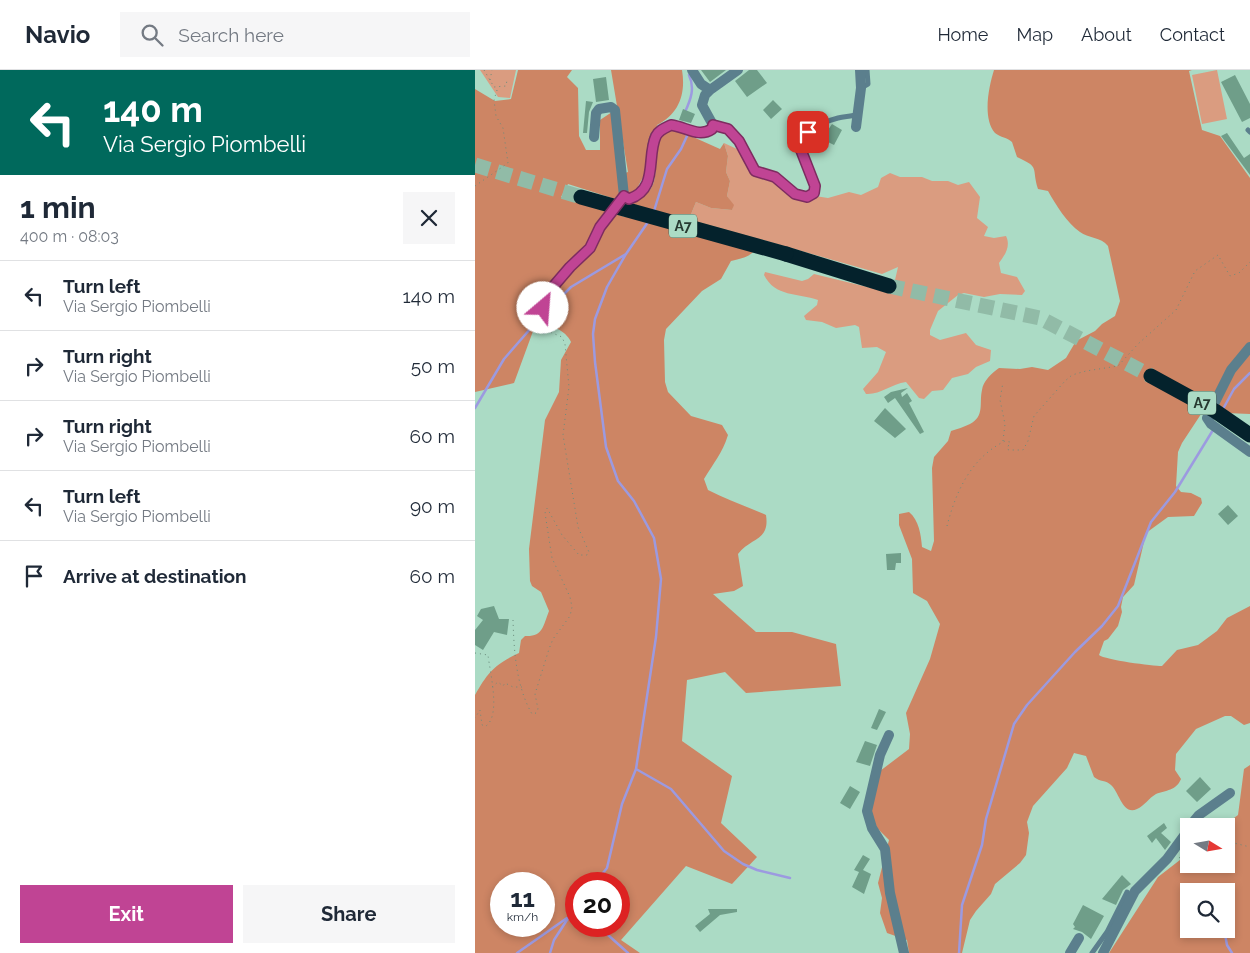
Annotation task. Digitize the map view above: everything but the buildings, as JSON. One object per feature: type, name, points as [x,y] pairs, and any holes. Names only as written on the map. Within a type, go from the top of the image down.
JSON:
[{"type":"highway","name":"A7","points":[[581,197],[786,254],[889,286]]},
{"type":"highway","name":"A7","points":[[1151,376],[1215,411],[1250,435]]},
{"type":"street","points":[[692,70],[701,84],[710,90]]},
{"type":"street","points":[[594,137],[596,113],[599,109],[611,107],[615,110],[624,196],[629,199],[637,197],[643,189],[652,167],[656,136],[661,130],[671,125],[701,133],[707,133],[712,129],[713,125],[702,105],[705,95],[738,70]]},
{"type":"street","points":[[857,128],[861,88],[860,70]]},
{"type":"street","points":[[1250,347],[1231,370],[1207,418],[1211,424],[1250,452]]},
{"type":"street","points":[[889,735],[880,755],[867,811],[872,828],[885,849],[890,893],[904,953]]},
{"type":"street","points":[[1197,818],[1230,793]]},
{"type":"street","points":[[1103,953],[1135,891],[1167,859],[1180,841]]},
{"type":"street","points":[[1070,953],[1079,938]]},
{"type":"lane","points":[[861,88],[868,84],[867,70]]},
{"type":"lane","points":[[713,125],[728,129],[739,141],[755,171],[775,177],[795,194],[807,197],[814,193],[815,186],[799,145],[800,141],[814,128],[859,113]]},
{"type":"lane","points":[[544,331],[539,320],[546,295],[570,267],[590,248],[600,227],[624,196]]},
{"type":"lane","points":[[1092,953],[1107,932],[1127,892]]},
{"type":"path","points":[[484,70],[494,86],[498,88],[505,86],[507,80]]},
{"type":"path","points":[[490,80],[492,70]]},
{"type":"path","points":[[475,186],[508,163],[503,128],[495,116],[494,100],[498,88]]},
{"type":"path","points":[[947,526],[954,497],[983,455],[1003,442],[1009,442],[1008,450],[1023,450],[1028,441],[1034,416],[1065,381],[1072,375],[1118,366],[1138,344],[1176,310],[1190,277],[1201,266],[1218,255],[1230,276],[1239,273],[1250,262]]},
{"type":"path","points":[[513,620],[514,645],[522,687],[532,714],[536,713],[538,709],[535,694],[549,649],[553,639],[570,616],[571,607],[570,597],[557,574],[549,546],[545,512],[547,508],[562,535],[579,554],[587,555],[589,552],[579,527],[563,435],[563,420],[569,386],[565,344],[562,337],[544,331]]},
{"type":"path","points":[[1003,382],[1000,400],[1005,424],[1003,442]]},
{"type":"path","points":[[475,718],[480,710],[482,725],[486,726],[493,718],[488,655],[476,653]]},
{"type":"path","points":[[492,688],[496,682],[503,686],[505,683],[513,687],[522,687]]},
{"type":"path","points":[[1235,843],[1250,847]]},
{"type":"shaded area","points":[[480,70],[516,70],[510,98],[498,97]]},
{"type":"shaded area","points":[[518,70],[572,70],[567,77],[578,88],[579,136],[586,150],[600,150],[600,120],[612,112],[619,175],[628,172],[611,70],[682,70],[682,95],[671,115],[657,125],[648,168],[629,203],[642,197],[650,190],[654,181],[656,152],[659,142],[664,131],[673,128],[720,149],[724,143],[728,156],[726,172],[730,181],[727,196],[734,205],[732,210],[711,208],[696,202],[689,219],[760,239],[756,249],[750,255],[731,261],[721,279],[702,291],[666,329],[664,340],[665,382],[668,392],[691,416],[722,425],[728,435],[720,453],[704,479],[708,490],[766,515],[765,530],[738,554],[743,586],[734,591],[713,594],[756,632],[792,632],[836,644],[841,686],[746,693],[725,672],[687,680],[682,741],[732,776],[721,823],[757,857],[732,884],[686,866],[630,930],[630,872],[565,872],[565,937],[624,937],[621,940],[640,953],[475,953],[475,695],[484,680],[498,665],[519,653],[521,640],[525,636],[535,635],[541,630],[549,611],[541,592],[532,586],[530,581],[529,549],[545,420],[559,392],[561,360],[571,342],[557,328],[536,323],[514,383],[475,392],[475,89],[495,101],[511,99]],"holes":[[[568,184],[628,203],[625,217],[561,197]]]},
{"type":"shaded area","points":[[994,70],[1192,70],[1189,71],[1202,130],[1220,136],[1250,178],[1250,414],[1226,413],[1209,402],[1182,443],[1178,452],[1176,486],[1181,492],[1191,493],[1201,498],[1202,503],[1194,516],[1168,517],[1146,533],[1134,585],[1123,597],[1122,612],[1118,626],[1108,639],[1104,641],[1099,655],[1119,661],[1162,666],[1177,650],[1198,645],[1217,631],[1227,618],[1250,606],[1250,723],[1244,725],[1231,716],[1225,716],[1196,729],[1176,754],[1175,770],[1181,779],[1179,783],[1170,790],[1156,794],[1140,808],[1132,810],[1125,806],[1111,785],[1094,777],[1086,756],[1074,753],[1067,768],[1033,806],[1027,822],[1029,833],[1026,855],[1020,863],[995,884],[991,894],[970,920],[962,953],[909,953],[907,940],[887,933],[880,913],[882,898],[878,883],[889,840],[871,822],[869,812],[880,771],[909,749],[910,734],[906,713],[930,659],[940,624],[927,601],[913,593],[912,559],[899,525],[899,514],[909,512],[912,515],[919,528],[922,547],[931,551],[934,541],[932,468],[934,457],[948,441],[951,431],[970,424],[978,417],[981,409],[981,395],[986,380],[999,368],[1020,369],[1032,367],[1048,370],[1066,358],[1076,341],[1095,331],[1115,316],[1120,301],[1108,246],[1102,241],[1083,234],[1066,219],[1048,191],[1038,189],[1032,166],[1017,157],[1012,142],[999,136],[991,127],[988,102]]},
{"type":"shaded area","points":[[1217,70],[1227,119],[1202,124],[1192,75]]},
{"type":"shaded area","points":[[724,143],[737,149],[741,147],[748,166],[754,173],[774,179],[793,195],[807,200],[815,196],[828,198],[849,192],[861,195],[878,187],[881,178],[890,173],[900,177],[922,177],[932,181],[948,181],[958,185],[969,182],[980,197],[977,218],[988,227],[984,236],[994,238],[1006,236],[1007,250],[999,263],[1001,273],[1017,277],[1025,291],[1022,295],[1000,294],[984,297],[964,293],[958,295],[938,311],[930,330],[930,335],[940,340],[966,333],[976,345],[991,350],[990,361],[976,367],[968,374],[952,378],[943,390],[932,391],[924,399],[919,398],[906,382],[876,393],[866,394],[863,389],[878,372],[886,352],[877,347],[862,348],[859,327],[855,325],[836,328],[822,322],[806,320],[804,316],[817,305],[818,300],[781,291],[774,287],[764,275],[765,272],[802,281],[814,274],[892,293],[898,267],[882,274],[689,219],[696,202],[711,208],[732,210],[733,205],[727,196],[730,181],[726,172],[728,156]]},
{"type":"shaded area","points":[[1250,765],[1250,953],[1109,953],[1158,877],[1180,860],[1180,873],[1235,873],[1234,818],[1238,815],[1244,769]]},
{"type":"waterway","points":[[685,112],[692,93],[689,75]]},
{"type":"waterway","points":[[654,211],[667,169],[681,149],[687,136],[685,131]]},
{"type":"waterway","points":[[542,316],[571,287],[626,254],[648,222]]},
{"type":"waterway","points":[[604,872],[607,868],[622,804],[636,769],[656,637],[661,579],[654,538],[634,501],[618,481],[606,447],[595,362],[593,334],[595,319],[607,287],[626,254]]},
{"type":"waterway","points":[[475,408],[504,359],[538,320]]},
{"type":"waterway","points":[[1223,409],[1234,389],[1250,373]]},
{"type":"waterway","points":[[959,953],[962,905],[982,845],[986,819],[1014,724],[1027,705],[1075,652],[1102,626],[1118,606],[1151,522],[1175,492],[1213,430]]},
{"type":"waterway","points":[[636,769],[671,789],[724,851],[743,864],[757,870],[790,878]]},
{"type":"waterway","points":[[517,953],[565,919]]},
{"type":"waterway","points":[[550,953],[554,940],[565,923]]},
{"type":"waterway","points":[[610,937],[628,953]]},
{"type":"waterway","points":[[1226,938],[1227,945],[1232,953]]},
{"type":"tunnel","points":[[475,165],[581,197]]},
{"type":"tunnel","points":[[889,286],[1040,318],[1151,376]]},
{"type":"route","points":[[543,308],[546,295],[570,267],[590,248],[600,227],[624,196],[629,199],[637,197],[643,189],[652,167],[653,146],[656,136],[661,130],[671,125],[701,133],[707,133],[712,129],[713,125],[728,129],[744,147],[749,157],[750,165],[755,171],[775,177],[795,194],[807,197],[814,193],[815,186],[799,145],[808,132]]}]
